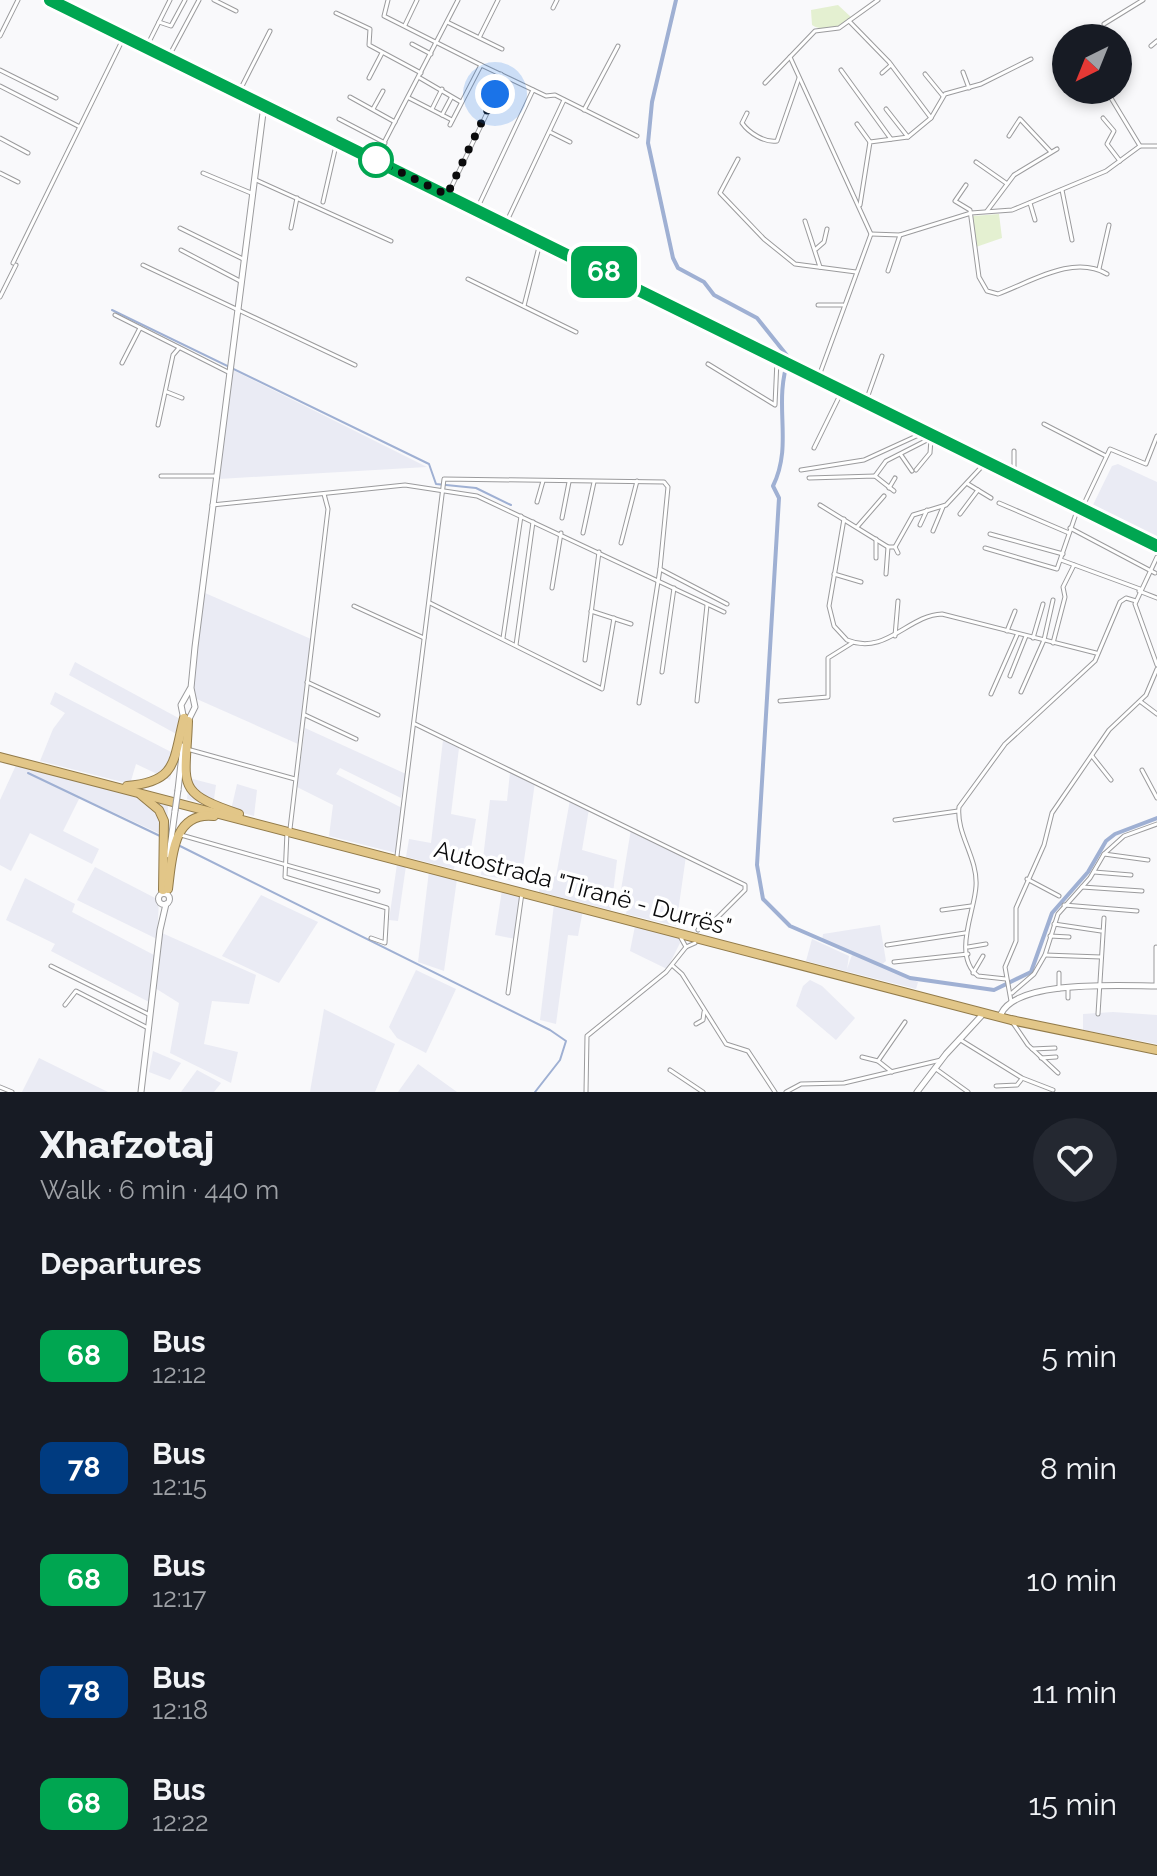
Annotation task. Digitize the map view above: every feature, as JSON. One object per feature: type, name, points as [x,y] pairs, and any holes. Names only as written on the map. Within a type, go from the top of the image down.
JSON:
[{"type":"highway","points":[[186,718],[187,778],[194,795],[205,803],[251,818]]},
{"type":"highway","points":[[127,786],[153,784],[165,776],[173,763],[186,718]]},
{"type":"highway","name":"Autostrada \"Tiranë - Durrës\"","points":[[0,755],[251,818],[522,893],[1011,1020],[1157,1048]]},
{"type":"highway","name":"Autostrada \"Tiranë - Durrës\"","points":[[0,755],[238,819],[703,932],[1001,1014],[1157,1048]]},
{"type":"highway","points":[[137,792],[156,807],[164,821],[165,891]]},
{"type":"highway","points":[[165,891],[177,834],[199,816],[238,819]]},
{"type":"main road","points":[[50,0],[1157,546]]},
{"type":"street","points":[[0,36],[18,0]]},
{"type":"street","points":[[146,48],[170,0]]},
{"type":"street","points":[[159,22],[171,26],[185,0]]},
{"type":"street","points":[[168,58],[199,0]]},
{"type":"street","points":[[214,0],[236,11]]},
{"type":"street","points":[[388,0],[382,15],[533,90],[564,99],[637,136]]},
{"type":"street","points":[[404,26],[417,0]]},
{"type":"street","points":[[375,160],[458,0]]},
{"type":"street","points":[[480,38],[498,0]]},
{"type":"street","points":[[553,8],[557,0]]},
{"type":"street","points":[[765,83],[815,31],[839,28],[878,0]]},
{"type":"street","points":[[1104,24],[1143,0]]},
{"type":"street","points":[[336,13],[370,29],[368,44],[461,102]]},
{"type":"street","points":[[849,21],[891,65],[931,118]]},
{"type":"street","points":[[447,22],[502,49]]},
{"type":"street","points":[[239,92],[270,31]]},
{"type":"street","points":[[0,297],[78,126],[124,37]]},
{"type":"street","points":[[1151,46],[1157,41]]},
{"type":"street","points":[[412,44],[431,54]]},
{"type":"street","points":[[584,110],[618,46]]},
{"type":"street","points":[[369,78],[382,51]]},
{"type":"street","points":[[790,57],[871,234],[819,378]]},
{"type":"street","points":[[870,142],[908,137],[931,118],[943,96],[969,88],[1031,59]]},
{"type":"street","points":[[408,98],[451,122],[481,65]]},
{"type":"street","points":[[882,73],[891,65]]},
{"type":"street","points":[[0,70],[56,98]]},
{"type":"street","points":[[841,70],[891,139]]},
{"type":"street","points":[[963,72],[969,88]]},
{"type":"street","points":[[447,195],[489,109],[501,74]]},
{"type":"street","points":[[925,74],[943,96]]},
{"type":"street","points":[[747,113],[744,127],[764,139],[777,141],[799,77]]},
{"type":"street","points":[[0,86],[78,126]]},
{"type":"street","points":[[432,109],[442,89]]},
{"type":"street","points":[[477,209],[533,90]]},
{"type":"street","points":[[373,110],[383,91]]},
{"type":"street","points":[[350,97],[395,122]]},
{"type":"street","points":[[442,115],[451,98]]},
{"type":"street","points":[[506,223],[564,99]]},
{"type":"street","points":[[1115,104],[1140,146]]},
{"type":"street","points":[[186,718],[193,702],[191,688],[212,505],[264,105]]},
{"type":"street","points":[[886,109],[908,137]]},
{"type":"street","points":[[1103,118],[1114,131],[1107,144],[1120,161]]},
{"type":"street","points":[[339,119],[385,143]]},
{"type":"street","points":[[1009,136],[1020,119],[1051,152]]},
{"type":"street","points":[[857,124],[870,142],[860,206]]},
{"type":"street","points":[[550,132],[570,142]]},
{"type":"street","points":[[0,138],[28,153]]},
{"type":"street","points":[[323,202],[337,141]]},
{"type":"street","points":[[871,234],[900,235],[971,213],[1005,211],[1062,190],[1120,161],[1140,146],[1157,146]]},
{"type":"street","points":[[987,211],[1006,183],[1033,161],[1057,149]]},
{"type":"street","points":[[738,159],[720,193],[764,239],[795,264],[856,272]]},
{"type":"street","points":[[976,162],[1006,183]]},
{"type":"street","points":[[0,173],[18,182]]},
{"type":"street","points":[[203,173],[251,194]]},
{"type":"street","points":[[253,178],[391,241]]},
{"type":"street","points":[[966,185],[955,201],[971,213],[979,277],[987,291],[998,294],[1075,267],[1099,269],[1107,274]]},
{"type":"street","points":[[1062,190],[1072,240]]},
{"type":"street","points":[[291,228],[297,198]]},
{"type":"street","points":[[1030,203],[1035,220]]},
{"type":"street","points":[[805,221],[821,268]]},
{"type":"street","points":[[1099,269],[1109,225]]},
{"type":"street","points":[[180,228],[243,259]]},
{"type":"street","points":[[816,249],[824,242],[827,229]]},
{"type":"street","points":[[888,271],[900,235]]},
{"type":"street","points":[[524,306],[541,240]]},
{"type":"street","points":[[181,250],[240,281]]},
{"type":"street","points":[[143,265],[355,365]]},
{"type":"street","points":[[468,279],[576,332]]},
{"type":"street","points":[[818,305],[843,305]]},
{"type":"street","points":[[115,315],[230,370]]},
{"type":"street","points":[[122,363],[140,328]]},
{"type":"street","points":[[158,425],[173,355],[180,347]]},
{"type":"street","points":[[866,401],[882,356]]},
{"type":"street","points":[[708,364],[775,405],[780,358]]},
{"type":"street","points":[[814,448],[842,389]]},
{"type":"street","points":[[165,392],[182,398]]},
{"type":"street","points":[[1044,424],[1106,456]]},
{"type":"street","points":[[801,470],[864,460],[926,431]]},
{"type":"street","points":[[985,548],[1056,569],[1070,530],[1106,456],[1112,449],[1146,464],[1157,436]]},
{"type":"street","points":[[875,476],[882,464],[933,437]]},
{"type":"street","points":[[901,455],[914,470],[930,453],[933,437]]},
{"type":"street","points":[[1014,451],[1014,475]]},
{"type":"street","points":[[933,531],[943,507],[987,461]]},
{"type":"street","points":[[161,476],[216,476]]},
{"type":"street","points":[[809,478],[875,476],[894,491]]},
{"type":"street","points":[[397,856],[442,488],[446,478],[664,482],[668,487],[660,569],[656,579],[639,703]]},
{"type":"street","points":[[889,488],[895,478]]},
{"type":"street","points":[[537,502],[543,481]]},
{"type":"street","points":[[562,518],[569,481]]},
{"type":"street","points":[[583,533],[595,481]]},
{"type":"street","points":[[621,543],[637,481]]},
{"type":"street","points":[[968,484],[991,498]]},
{"type":"street","points":[[212,505],[405,485],[442,488],[477,496],[724,612]]},
{"type":"street","points":[[960,514],[978,490]]},
{"type":"street","points":[[324,494],[328,509],[283,873],[287,878],[387,908],[385,943],[371,938]]},
{"type":"street","points":[[857,527],[884,496]]},
{"type":"street","points":[[999,503],[1070,530],[1155,573]]},
{"type":"street","points":[[820,505],[888,547],[895,547]]},
{"type":"street","points":[[895,547],[907,522],[916,513],[943,507]]},
{"type":"street","points":[[920,525],[927,509]]},
{"type":"street","points":[[503,638],[521,516]]},
{"type":"street","points":[[844,519],[829,614],[836,630],[852,643]]},
{"type":"street","points":[[516,645],[533,521]]},
{"type":"street","points":[[552,588],[561,533]]},
{"type":"street","points":[[990,534],[1063,554]]},
{"type":"street","points":[[876,539],[876,558]]},
{"type":"street","points":[[886,574],[888,547]]},
{"type":"street","points":[[895,547],[898,553]]},
{"type":"street","points":[[585,660],[599,552]]},
{"type":"street","points":[[1011,998],[1006,964],[1016,941],[1016,908],[1044,845],[1058,801],[1112,726],[1141,702],[1157,667],[1136,601],[1156,559]]},
{"type":"street","points":[[1061,560],[1157,598]]},
{"type":"street","points":[[1053,643],[1065,597],[1063,587],[1074,565]]},
{"type":"street","points":[[660,569],[727,604]]},
{"type":"street","points":[[834,574],[861,582]]},
{"type":"street","points":[[662,672],[674,588]]},
{"type":"street","points":[[895,820],[958,811],[1005,744],[1093,664],[1120,602],[1126,598],[1136,601]]},
{"type":"street","points":[[1021,692],[1044,640],[1053,600]]},
{"type":"street","points":[[895,636],[898,601]]},
{"type":"street","points":[[430,603],[602,689],[614,618]]},
{"type":"street","points":[[1033,638],[1043,604]]},
{"type":"street","points":[[697,701],[707,605]]},
{"type":"street","points":[[354,606],[425,638]]},
{"type":"street","points":[[591,611],[631,624]]},
{"type":"street","points":[[1007,631],[1015,611]]},
{"type":"street","points":[[780,701],[828,697],[828,658],[852,643],[878,642],[895,636],[922,617],[942,614],[1096,653]]},
{"type":"street","points":[[991,694],[1018,634]]},
{"type":"street","points":[[1010,676],[1026,636]]},
{"type":"street","points":[[307,682],[378,715]]},
{"type":"street","points":[[141,1092],[186,718],[184,701],[191,688]]},
{"type":"street","points":[[184,701],[193,702]]},
{"type":"street","points":[[1141,702],[1157,714]]},
{"type":"street","points":[[303,714],[356,739]]},
{"type":"street","points":[[415,724],[645,833],[745,885],[745,890],[733,905],[703,932]]},
{"type":"street","points":[[187,749],[296,779]]},
{"type":"street","points":[[1092,756],[1111,780]]},
{"type":"street","points":[[1142,770],[1157,798]]},
{"type":"street","points":[[958,811],[977,883],[965,933],[973,973]]},
{"type":"street","points":[[1001,1014],[1045,955],[1054,924],[1064,905],[1094,872],[1104,854],[1124,836],[1157,824]]},
{"type":"street","points":[[177,834],[378,891]]},
{"type":"street","points":[[1104,854],[1148,860]]},
{"type":"street","points":[[1094,872],[1131,875]]},
{"type":"street","points":[[1027,879],[1059,896]]},
{"type":"street","points":[[1081,887],[1142,891]]},
{"type":"street","points":[[164,904],[165,891]]},
{"type":"street","points":[[508,993],[522,893]]},
{"type":"street","points":[[1064,905],[1137,911]]},
{"type":"street","points":[[942,910],[971,906]]},
{"type":"street","points":[[1098,1014],[1104,918]]},
{"type":"street","points":[[1054,924],[1103,931]]},
{"type":"street","points":[[887,945],[965,933]]},
{"type":"street","points":[[681,934],[686,947]]},
{"type":"street","points":[[1050,936],[1069,937]]},
{"type":"street","points":[[586,1092],[587,1036],[673,966],[686,947],[695,943]]},
{"type":"street","points":[[968,947],[986,944]]},
{"type":"street","points":[[1011,998],[1068,988],[1156,986],[1156,947]]},
{"type":"street","points":[[894,962],[968,954]]},
{"type":"street","points":[[1045,955],[1101,957]]},
{"type":"street","points":[[973,973],[983,956]]},
{"type":"street","points":[[51,966],[150,1015]]},
{"type":"street","points":[[673,966],[682,974],[726,1044],[748,1051],[775,1092]]},
{"type":"street","points":[[973,973],[1008,983]]},
{"type":"street","points":[[1059,973],[1059,989]]},
{"type":"street","points":[[1068,988],[1068,998]]},
{"type":"street","points":[[65,1005],[75,991],[148,1028]]},
{"type":"street","points":[[696,1024],[704,1019],[705,1010]]},
{"type":"street","points":[[917,1092],[984,1013]]},
{"type":"street","points":[[1011,1020],[1032,1049],[1058,1073]]},
{"type":"street","points":[[878,1061],[905,1022]]},
{"type":"street","points":[[959,1039],[1022,1078],[1053,1090]]},
{"type":"street","points":[[1032,1049],[1055,1048]]},
{"type":"street","points":[[862,1057],[878,1061],[892,1072]]},
{"type":"street","points":[[1041,1058],[1056,1057]]},
{"type":"street","points":[[786,1092],[801,1084],[844,1083],[942,1059]]},
{"type":"street","points":[[936,1069],[968,1092]]},
{"type":"street","points":[[670,1070],[703,1092]]},
{"type":"street","points":[[996,1086],[1017,1085],[1022,1078]]},
{"type":"street","points":[[811,1085],[815,1092]]},
{"type":"street","points":[[0,1087],[12,1092]]},
{"type":"shaded area","points":[[233,370],[427,467],[219,479]]},
{"type":"shaded area","points":[[1118,464],[1157,482],[1157,541],[1092,507],[1112,466]]},
{"type":"shaded area","points":[[205,593],[311,639],[298,744],[190,696]]},
{"type":"shaded area","points":[[75,662],[184,721],[180,736],[69,675]]},
{"type":"shaded area","points":[[55,692],[175,754],[170,780],[136,764],[130,784],[40,761],[53,729],[65,713],[50,704]]},
{"type":"shaded area","points":[[305,728],[406,774],[401,798],[340,768],[336,774],[402,808],[396,853],[329,836],[333,805],[297,787]]},
{"type":"shaded area","points":[[443,740],[459,748],[451,814],[476,819],[468,866],[455,863],[454,869],[406,857],[409,839],[431,843]]},
{"type":"shaded area","points":[[17,763],[168,803],[167,837],[80,797],[63,831],[99,849],[92,864],[30,833],[11,871],[0,865],[0,800]]},
{"type":"shaded area","points":[[510,772],[535,782],[521,882],[481,875],[490,800],[507,801]]},
{"type":"shaded area","points":[[189,778],[216,785],[213,806],[187,799]]},
{"type":"shaded area","points":[[237,784],[257,790],[254,816],[231,810]]},
{"type":"shaded area","points":[[570,800],[589,809],[582,850],[617,860],[611,910],[539,892],[541,882],[556,876]]},
{"type":"shaded area","points":[[631,829],[686,856],[676,926],[626,914],[628,904],[619,902]]},
{"type":"shaded area","points":[[397,864],[406,866],[398,921],[389,920]]},
{"type":"shaded area","points":[[95,867],[159,900],[157,939],[77,900]]},
{"type":"shaded area","points":[[429,871],[457,879],[444,971],[418,962]]},
{"type":"shaded area","points":[[25,878],[75,904],[72,912],[154,955],[149,1002],[51,951],[55,944],[6,920]]},
{"type":"shaded area","points":[[502,890],[521,894],[515,939],[495,935]]},
{"type":"shaded area","points":[[261,895],[318,922],[279,983],[222,956]]},
{"type":"shaded area","points":[[554,904],[583,910],[578,936],[568,935],[556,1024],[540,1020]]},
{"type":"shaded area","points":[[880,925],[886,961],[880,966],[918,982],[916,989],[806,961],[812,939],[849,956],[847,969],[853,952],[822,940],[823,934]]},
{"type":"shaded area","points":[[635,926],[679,936],[680,943],[667,969],[630,951]]},
{"type":"shaded area","points":[[162,933],[256,975],[249,1004],[212,1001],[204,1044],[238,1052],[231,1083],[170,1053],[179,1003],[155,988]]},
{"type":"shaded area","points":[[416,970],[456,989],[426,1053],[397,1038],[389,1027]]},
{"type":"shaded area","points":[[810,980],[822,986],[855,1018],[836,1040],[796,1006],[803,986]]},
{"type":"shaded area","points":[[324,1009],[395,1044],[375,1092],[310,1092]]},
{"type":"shaded area","points":[[1113,1012],[1157,1015],[1157,1044],[1083,1030],[1083,1014]]},
{"type":"shaded area","points":[[153,1051],[181,1063],[170,1080],[149,1072]]},
{"type":"shaded area","points":[[39,1058],[108,1092],[22,1092]]},
{"type":"shaded area","points":[[418,1064],[457,1092],[398,1092]]},
{"type":"shaded area","points":[[197,1070],[221,1083],[214,1092],[181,1092]]},
{"type":"green space","points":[[838,5],[852,18],[832,28],[822,29],[812,25],[811,10]]},
{"type":"green space","points":[[999,214],[1002,238],[976,247],[973,216]]},
{"type":"waterway","points":[[676,0],[652,102],[648,143],[673,258],[678,268],[704,282],[714,295],[757,318],[789,358],[782,391],[782,454],[773,486],[779,498],[757,865],[763,899],[790,926],[910,978],[994,990],[1031,972],[1052,913],[1088,872],[1106,841],[1115,834],[1157,818]]},
{"type":"waterway","points":[[112,310],[429,464],[436,484],[476,488],[511,505]]},
{"type":"waterway","points":[[28,773],[160,836]]},
{"type":"waterway","points":[[180,846],[550,1030],[566,1041],[560,1060],[535,1092]]},
{"type":"bus line","name":"68","points":[[50,0],[1157,546]]},
{"type":"route","points":[[376,160],[447,195],[495,94]]}]
